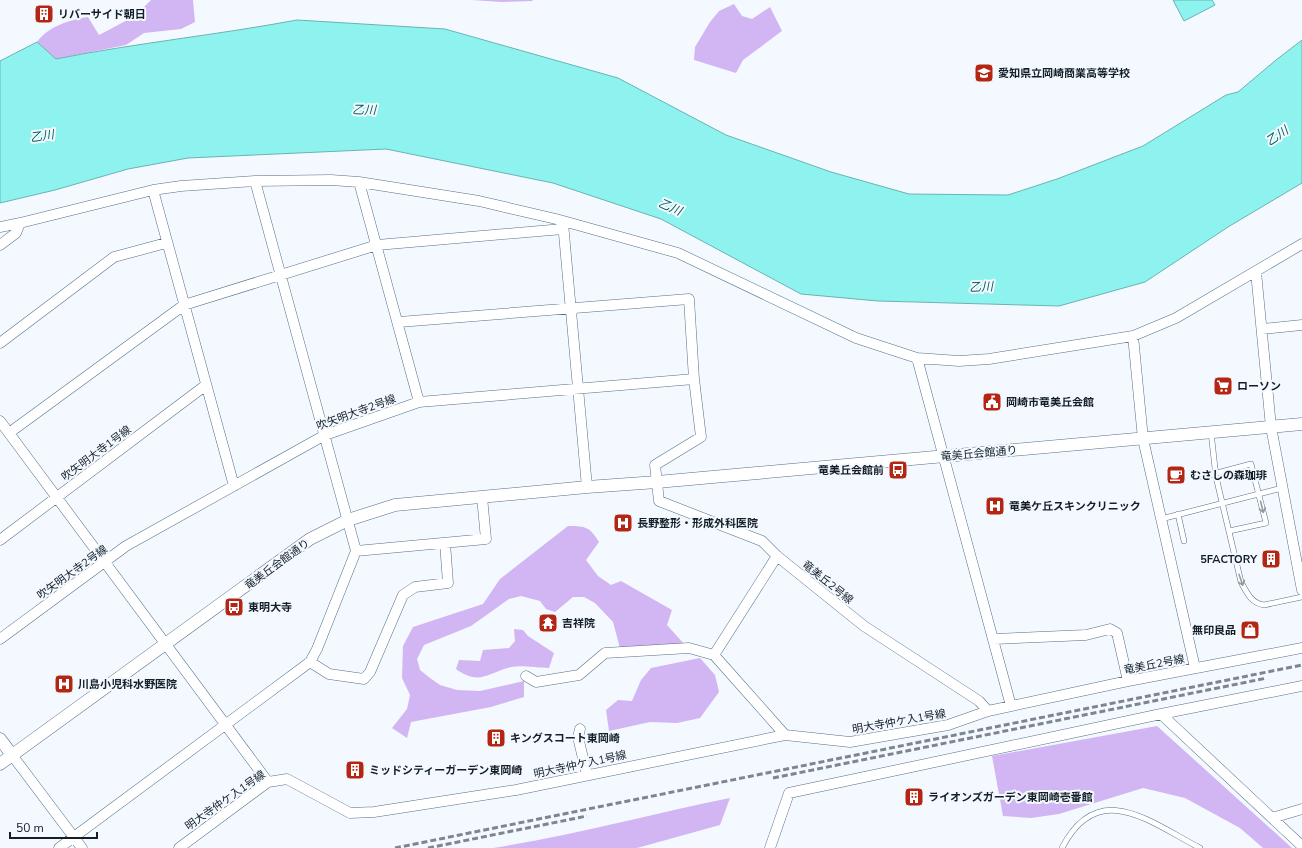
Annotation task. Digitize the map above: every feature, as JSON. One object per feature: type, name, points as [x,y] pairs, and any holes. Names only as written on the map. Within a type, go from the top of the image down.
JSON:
[{"type":"street","points":[[0,227],[153,190],[255,181],[331,180],[359,182],[480,201],[563,225],[678,253],[856,338],[918,358],[959,361],[989,359],[1133,336],[1176,318],[1302,244]]},
{"type":"street","points":[[59,848],[310,662],[317,649],[356,551],[279,274],[255,181]]},
{"type":"street","points":[[359,182],[399,322],[419,402]]},
{"type":"street","points":[[153,190],[166,243],[234,486]]},
{"type":"street","points":[[0,245],[16,233],[20,223]]},
{"type":"street","points":[[9,433],[184,305],[279,274],[377,245],[563,225]]},
{"type":"street","points":[[563,225],[587,486]]},
{"type":"street","points":[[0,343],[114,257],[166,243]]},
{"type":"street","points":[[1256,272],[1271,427],[1282,488],[1298,552],[1302,590]]},
{"type":"street","points":[[399,322],[689,299],[694,379],[701,437],[655,465],[657,482]]},
{"type":"street","points":[[1262,329],[1302,325]]},
{"type":"street","points":[[1133,336],[1143,438],[1195,668]]},
{"type":"street","points":[[918,358],[1012,706]]},
{"type":"street","name":"吹矢明大寺2号線","points":[[0,639],[126,546],[325,435],[419,402],[694,379]]},
{"type":"street","name":"吹矢明大寺1号線","points":[[0,540],[206,386]]},
{"type":"street","points":[[0,421],[268,782]]},
{"type":"street","name":"竜美丘会館通り","points":[[0,764],[310,539],[348,520],[395,505],[587,486],[657,482],[1302,424]]},
{"type":"street","name":"竜美丘2号線","points":[[657,482],[659,501],[762,541],[777,556],[864,626],[979,701],[988,711],[1128,681],[1302,648]]},
{"type":"street","points":[[356,551],[486,539],[482,497]]},
{"type":"street","points":[[310,662],[329,674],[364,679],[370,672],[403,595],[415,587],[448,583],[445,543]]},
{"type":"street","points":[[714,655],[777,556]]},
{"type":"street","points":[[994,639],[1086,635],[1110,629],[1114,630],[1117,633],[1128,681]]},
{"type":"street","points":[[526,676],[536,682],[579,675],[606,653],[689,648],[714,655],[785,735]]},
{"type":"street","points":[[770,848],[789,794],[1161,714],[1302,686]]},
{"type":"street","name":"明大寺仲ケ入1号線","points":[[179,848],[268,782],[287,779],[350,813],[361,814],[508,791],[785,735],[850,742],[948,725],[988,711]]},
{"type":"street","points":[[1161,714],[1302,846]]},
{"type":"street","points":[[580,729],[578,737],[588,775]]},
{"type":"street","points":[[0,739],[82,848]]},
{"type":"street","points":[[1272,818],[1302,809]]},
{"type":"lane","points":[[1211,432],[1215,474],[1241,582],[1252,600],[1258,604],[1302,597]]},
{"type":"lane","points":[[1202,477],[1251,464],[1266,523],[1229,531]]},
{"type":"lane","points":[[1161,519],[1282,488]]},
{"type":"lane","points":[[1178,514],[1184,541]]},
{"type":"lane","points":[[1062,848],[1071,832],[1085,817],[1102,810],[1120,810],[1136,815],[1200,848]]},
{"type":"shaded area","points":[[151,0],[193,0],[195,22],[181,29],[144,33],[126,45],[56,59],[37,42],[42,36],[53,28],[74,20],[88,17],[99,35],[135,16]]},
{"type":"shaded area","points":[[472,0],[532,0],[533,1],[502,2]]},
{"type":"shaded area","points":[[734,4],[742,16],[752,19],[770,7],[782,31],[743,60],[736,73],[694,60],[695,47],[710,22],[719,11]]},
{"type":"shaded area","points":[[568,526],[587,528],[593,533],[599,542],[586,560],[598,576],[611,585],[621,581],[672,610],[667,625],[685,645],[621,652],[613,622],[595,603],[584,597],[573,597],[555,612],[546,609],[540,601],[521,596],[509,599],[471,626],[424,645],[417,659],[420,670],[440,685],[457,690],[480,691],[524,681],[524,697],[491,707],[411,722],[407,738],[392,728],[407,709],[410,695],[402,678],[403,646],[413,627],[483,604],[500,579]]},
{"type":"shaded area","points":[[514,629],[523,630],[528,636],[554,653],[549,668],[515,666],[484,677],[471,677],[456,669],[459,660],[480,661],[483,650],[509,648],[515,641]]},
{"type":"shaded area","points":[[700,658],[715,675],[719,692],[700,718],[677,723],[650,722],[609,731],[606,710],[618,700],[632,701],[641,680],[651,668]]},
{"type":"shaded area","points":[[1157,726],[1292,848],[1263,848],[1240,828],[1185,798],[1143,788],[1059,814],[1031,818],[1003,816],[992,756]]},
{"type":"shaded area","points":[[730,798],[720,825],[637,848],[493,848],[582,831]]},
{"type":"water","points":[[1173,0],[1212,0],[1215,5],[1184,21]]},
{"type":"water","name":"乙川","points":[[297,20],[445,29],[618,78],[726,135],[831,172],[909,194],[1008,195],[1057,179],[1143,146],[1226,95],[1238,92],[1302,40],[1302,183],[1228,227],[1145,282],[1059,306],[878,301],[801,294],[661,219],[553,183],[386,149],[188,158],[128,169],[55,190],[0,203],[0,61],[37,42],[56,59],[116,48]]},
{"type":"railway","points":[[395,848],[1302,665]]},
{"type":"railway","points":[[773,778],[1267,678]]},
{"type":"railway","points":[[428,848],[587,816]]},
{"type":"place","name":"リバーサイド朝日","points":[[44,14]]},
{"type":"place","name":"愛知県立岡崎商業高等学校","points":[[984,73]]},
{"type":"place","name":"ローソン","points":[[1223,386]]},
{"type":"place","name":"岡崎市竜美丘会館","points":[[992,402]]},
{"type":"place","name":"竜美丘会館前","points":[[898,470]]},
{"type":"place","name":"むさしの森珈琲","points":[[1176,475]]},
{"type":"place","name":"竜美ケ丘スキンクリニック","points":[[995,506]]},
{"type":"place","name":"長野整形・形成外科医院","points":[[623,523]]},
{"type":"place","name":"5FACTORY","points":[[1271,559]]},
{"type":"place","name":"東明大寺","points":[[234,607]]},
{"type":"place","name":"吉祥院","points":[[548,623]]},
{"type":"place","name":"無印良品","points":[[1250,630]]},
{"type":"place","name":"川島小児科水野医院","points":[[64,684]]},
{"type":"place","name":"キングスコート東岡崎","points":[[496,738]]},
{"type":"place","name":"ミッドシティーガーデン東岡崎","points":[[355,770]]},
{"type":"place","name":"ライオンズガーデン東岡崎壱番館","points":[[914,797]]}]
